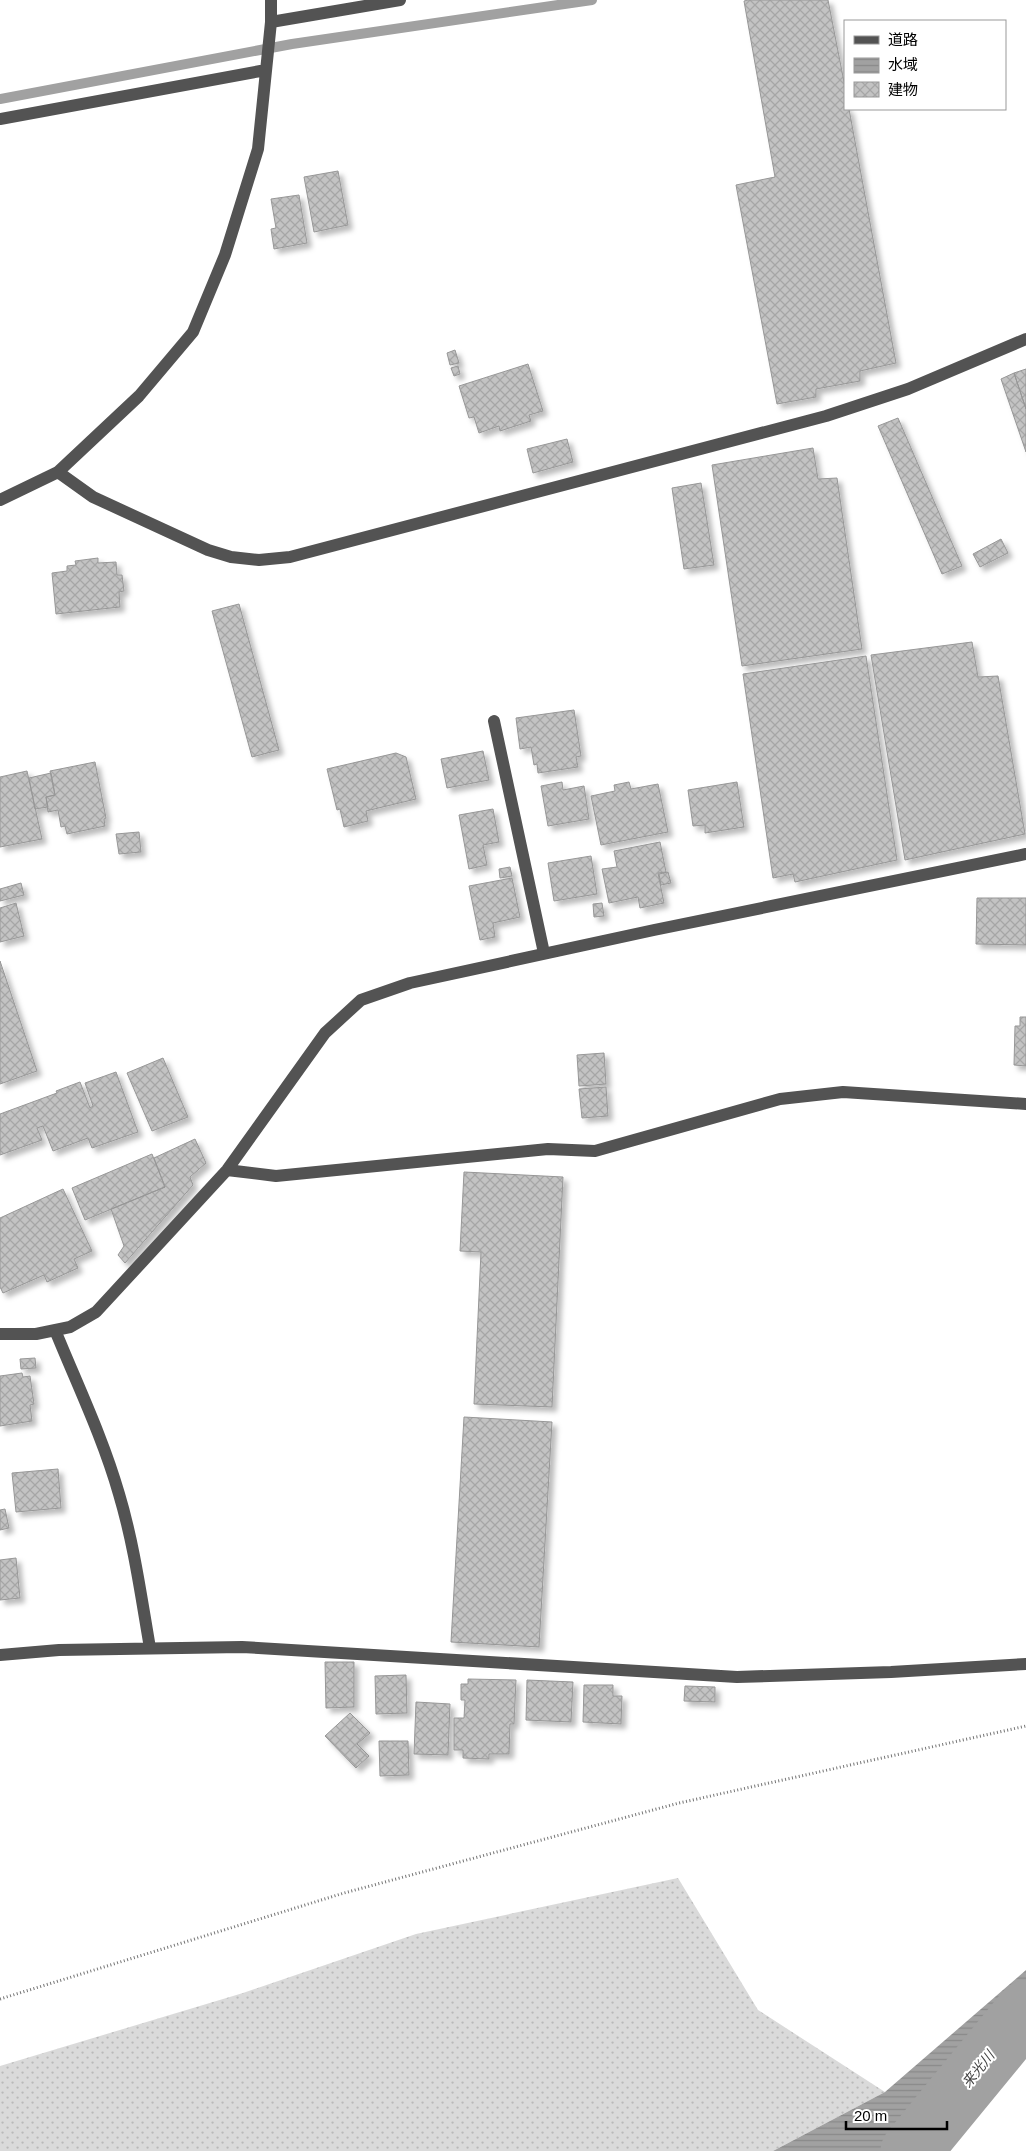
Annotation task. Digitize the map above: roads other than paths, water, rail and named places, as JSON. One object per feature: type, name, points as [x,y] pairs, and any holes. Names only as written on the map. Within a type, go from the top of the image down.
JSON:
[{"type":"street","points":[[0,500],[58,472],[139,396],[193,332],[225,255],[258,149],[271,22],[271,0]]},
{"type":"street","points":[[271,22],[400,0]]},
{"type":"street","points":[[0,119],[266,70]]},
{"type":"street","points":[[58,472],[92,497],[208,550],[231,557],[259,560],[290,557],[826,416],[908,388],[1026,340]]},
{"type":"street","points":[[494,721],[544,954]]},
{"type":"street","points":[[0,1334],[36,1334],[70,1327],[96,1312],[227,1170],[326,1033],[361,1000],[410,983],[1026,854]]},
{"type":"street","points":[[227,1170],[276,1176],[548,1149],[595,1151],[780,1099],[843,1092],[1026,1104]]},
{"type":"street","points":[[54,1330],[91,1417],[119,1492],[130,1535],[150,1648]]},
{"type":"street","points":[[0,1655],[59,1650],[242,1647],[736,1677],[891,1672],[1026,1664]]},
{"type":"water","points":[[1026,1970],[1026,2024],[932,2104],[895,2151],[773,2151],[885,2092]]},
{"type":"waterway","points":[[0,99],[292,44],[592,0]]},
{"type":"waterway","name":"来光川","points":[[911,2151],[1026,2011]]}]
